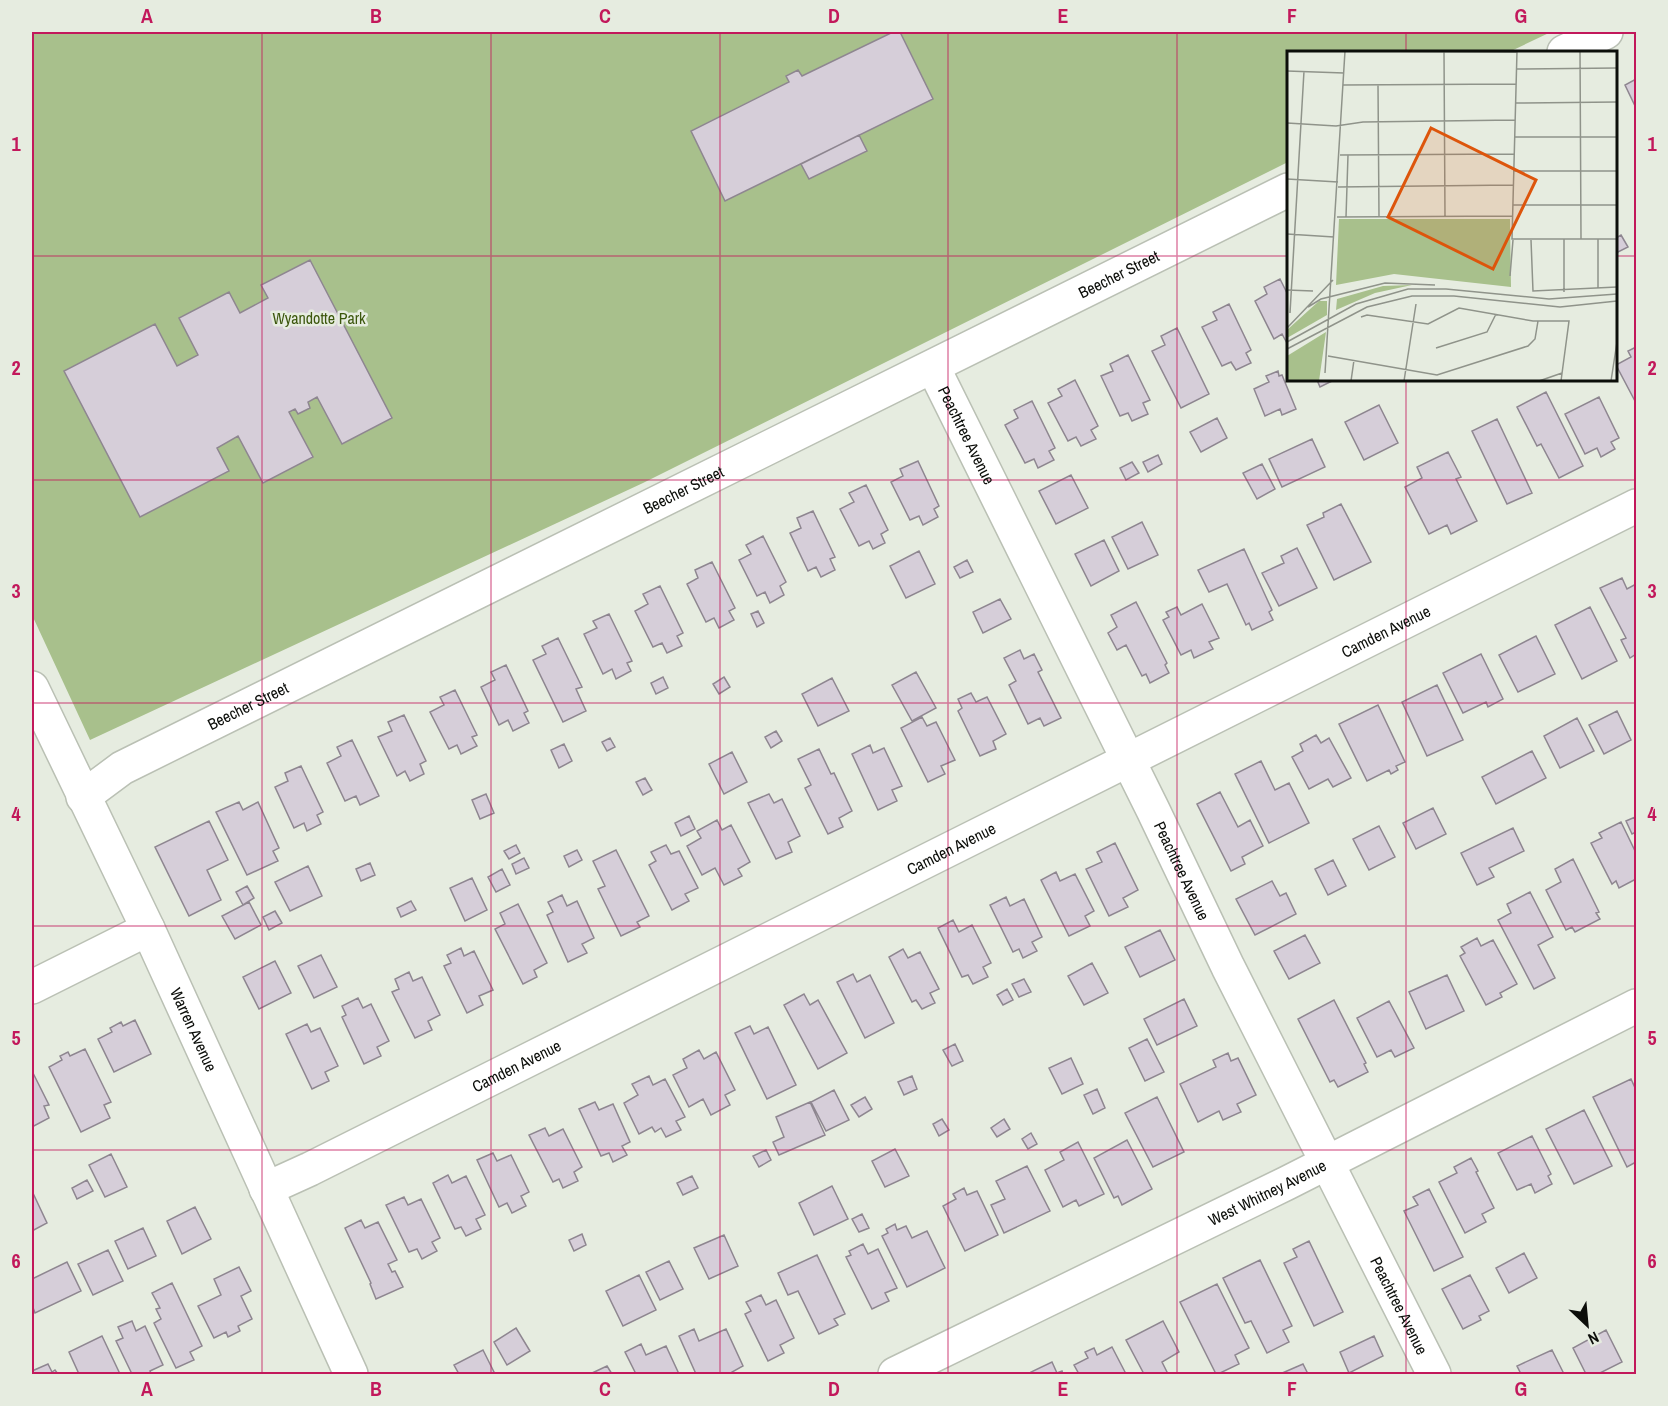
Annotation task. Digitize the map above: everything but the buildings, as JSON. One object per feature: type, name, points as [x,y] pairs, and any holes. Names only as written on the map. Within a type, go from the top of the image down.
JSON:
[{"type":"street","points":[[1566,51],[1606,32]]},
{"type":"street","name":"Beecher Street","points":[[83,797],[122,768],[1287,190]]},
{"type":"street","name":"Peachtree Avenue","points":[[933,367],[1326,1161],[1434,1374]]},
{"type":"street","name":"Camden Avenue","points":[[266,1189],[1636,506]]},
{"type":"street","name":"Warren Avenue","points":[[32,687],[148,929],[350,1374]]},
{"type":"street","points":[[32,987],[148,929]]},
{"type":"street","name":"West Whitney Avenue","points":[[895,1374],[1276,1188],[1636,1006]]},
{"type":"green space","name":"Wyandotte Park","points":[[32,32],[1551,32],[1511,51],[1287,51],[1287,162],[643,483],[90,740],[32,615]]}]
